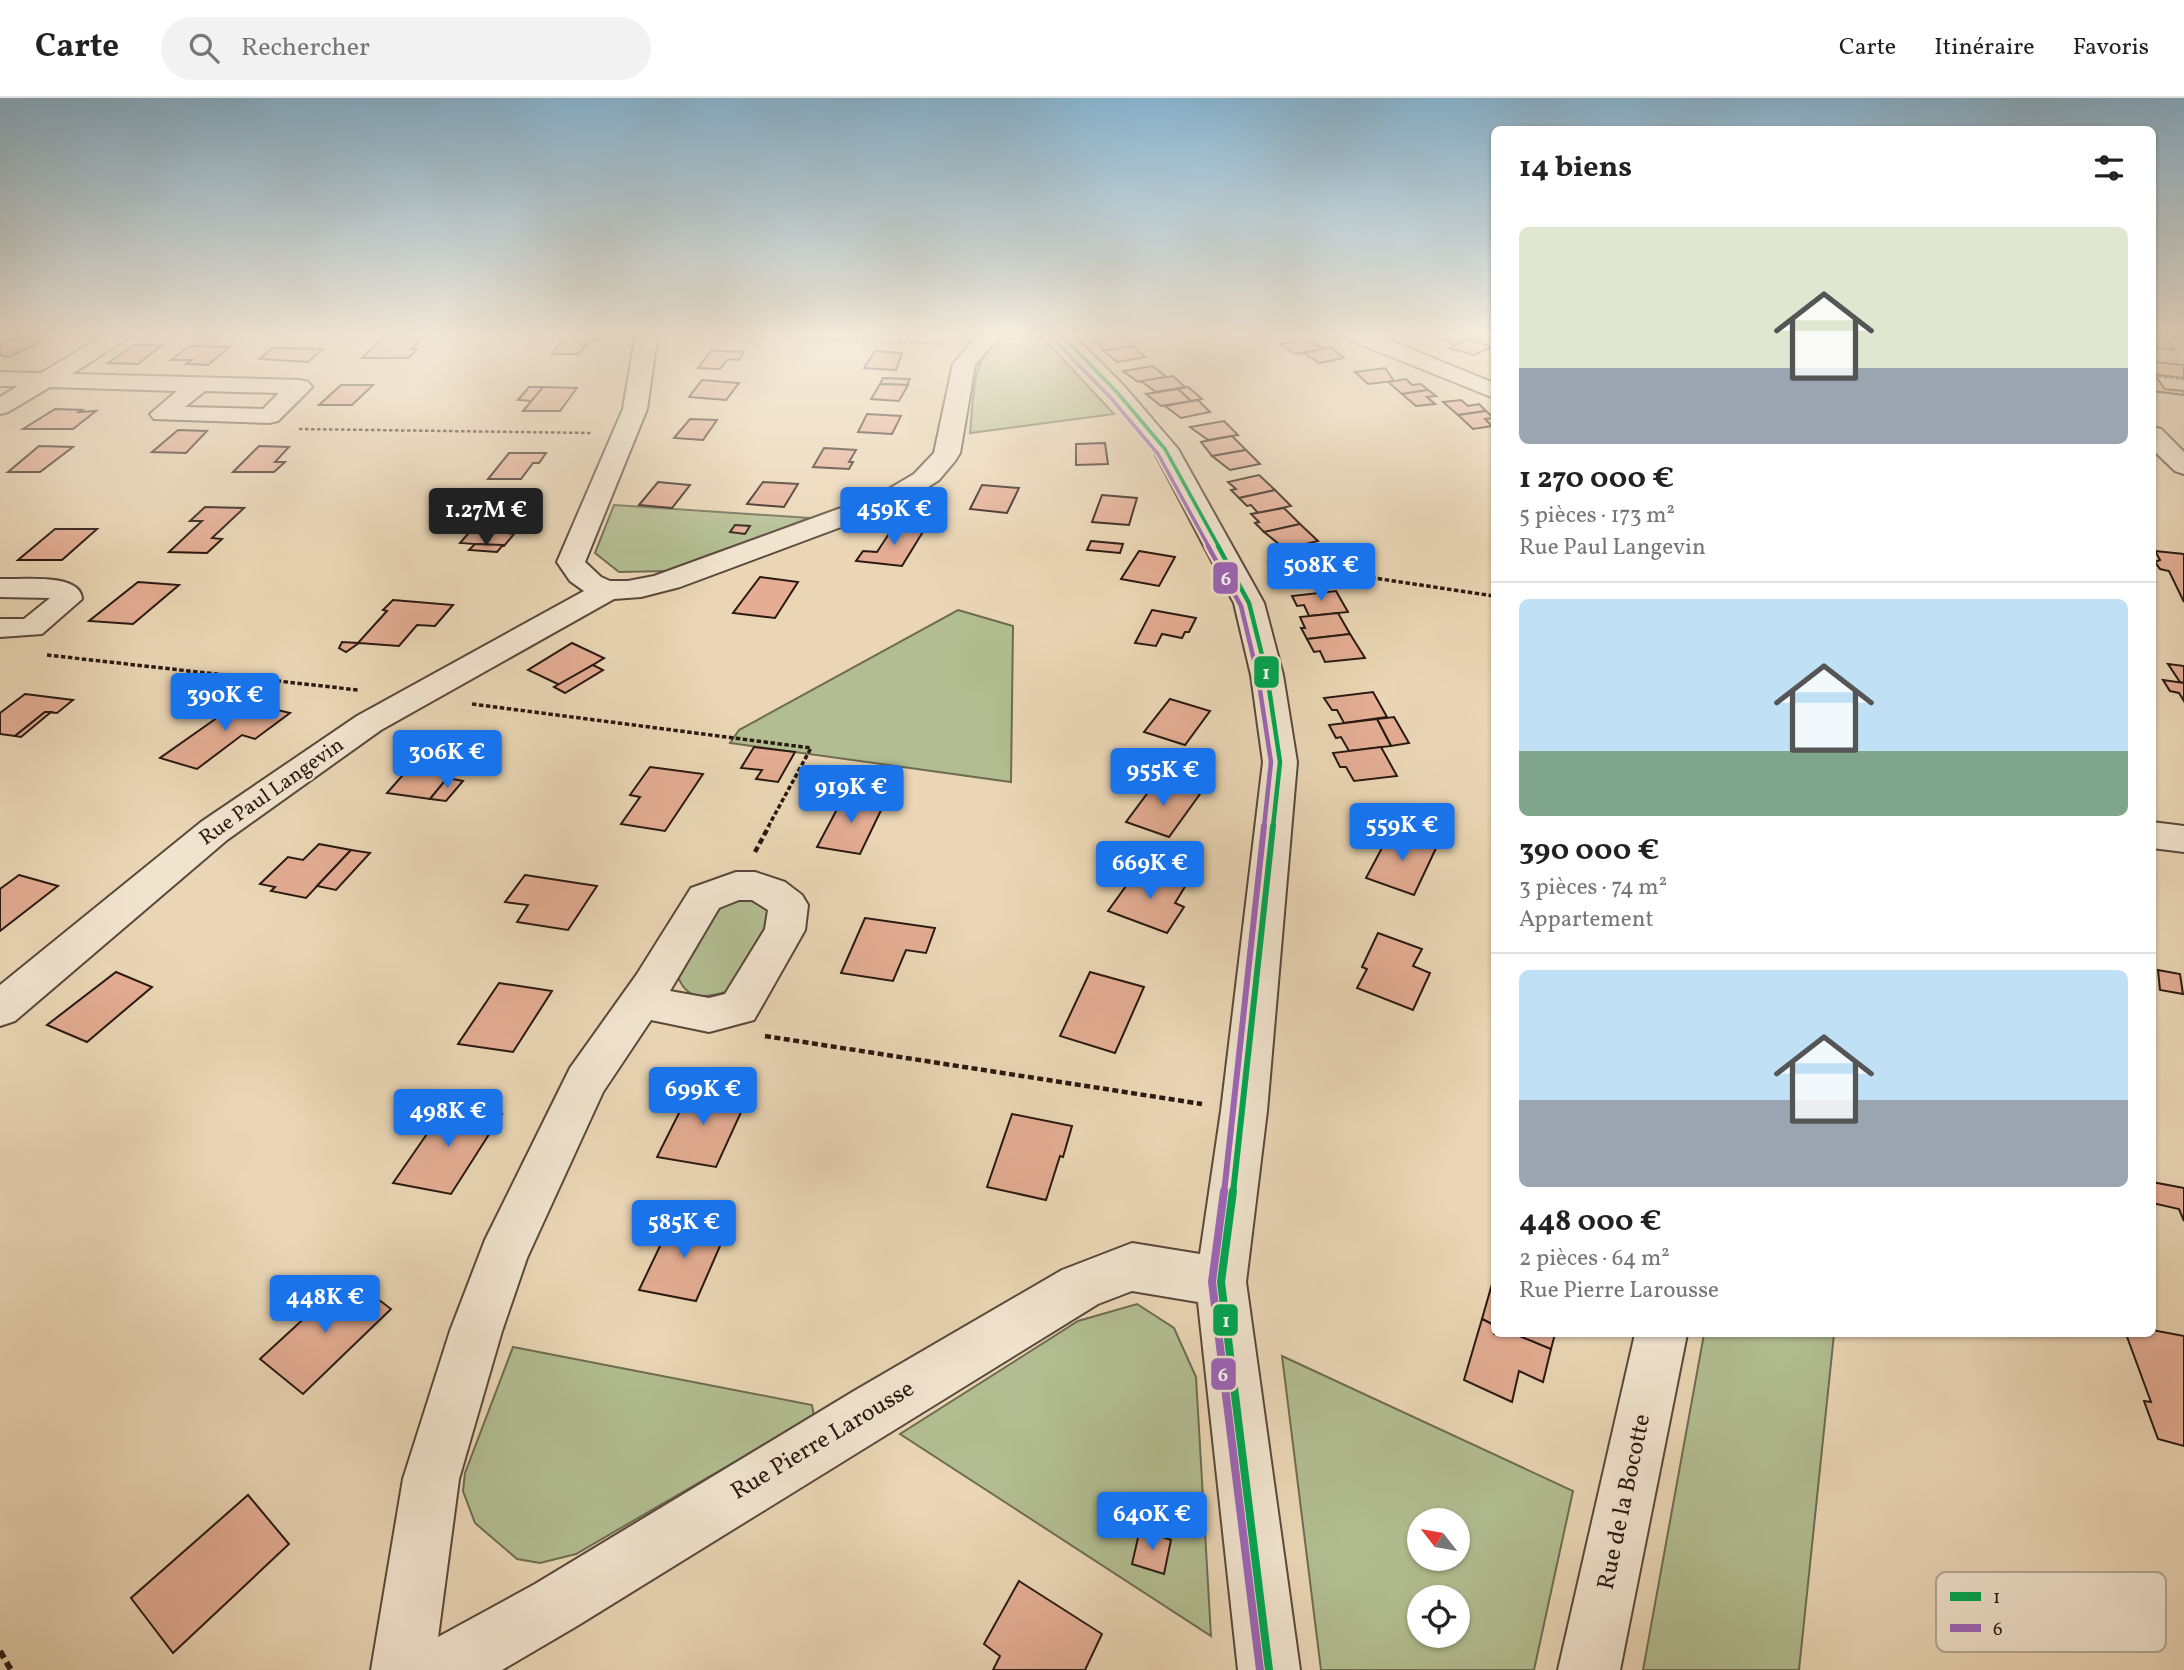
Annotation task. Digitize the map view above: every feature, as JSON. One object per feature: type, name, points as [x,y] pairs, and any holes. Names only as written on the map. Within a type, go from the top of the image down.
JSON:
[{"type":"street","points":[[173,405],[162,414],[269,416],[280,405]]},
{"type":"street","points":[[606,591],[581,579],[571,562],[636,405]]},
{"type":"street","name":"Rue Paul Langevin","points":[[0,1009],[214,831],[369,723],[415,696],[606,591],[638,589],[670,581],[878,504],[912,487],[943,462],[956,405]]},
{"type":"street","points":[[1128,405],[1165,449],[1249,603],[1267,675],[1280,762],[1244,1111],[1221,1282],[1269,1670]]},
{"type":"street","points":[[2156,438],[2184,466]]},
{"type":"street","points":[[0,588],[58,589],[67,592],[67,598],[31,628],[0,628]]},
{"type":"street","points":[[2156,836],[2184,839]]},
{"type":"street","points":[[402,1670],[431,1479],[503,1256],[586,1081],[641,1002],[705,898],[736,886],[755,886],[771,892],[788,905],[785,930],[739,1008],[709,1016],[641,1002]]},
{"type":"street","name":"Rue Pierre Larousse","points":[[441,1670],[556,1605],[873,1409],[1080,1287],[1132,1267],[1221,1282]]},
{"type":"street","name":"Rue de la Bocotte","points":[[1589,1670],[1660,1337]]},
{"type":"path","points":[[269,416],[260,429],[624,433]]},
{"type":"path","points":[[1223,556],[1491,596]]},
{"type":"path","points":[[31,628],[13,651],[415,696]]},
{"type":"path","points":[[470,704],[811,748],[736,886]]},
{"type":"path","points":[[739,1008],[750,1033],[1244,1111]]},
{"type":"path","points":[[0,1651],[11,1670]]},
{"type":"green space","points":[[972,405],[1106,405],[1114,414],[970,433]]},
{"type":"green space","points":[[614,505],[810,518],[669,571],[619,572],[595,553]]},
{"type":"green space","points":[[958,610],[1013,626],[1011,782],[730,743],[739,730]]},
{"type":"green space","points":[[743,900],[758,902],[772,910],[773,923],[729,991],[705,996],[691,994],[677,974],[695,939],[720,909]]},
{"type":"green space","points":[[1137,1304],[1174,1328],[1196,1377],[1211,1636],[900,1434],[1078,1321]]},
{"type":"green space","points":[[1703,1337],[1834,1337],[1799,1670],[1643,1670]]},
{"type":"green space","points":[[513,1347],[812,1405],[814,1416],[576,1554],[540,1563],[517,1559],[475,1523],[463,1491],[465,1473]]},
{"type":"green space","points":[[1282,1356],[1573,1491],[1534,1670],[1321,1670]]},
{"type":"building","points":[[528,405],[564,405],[560,411],[523,411]]},
{"type":"building","points":[[1203,405],[1210,412],[1181,418],[1165,406]]},
{"type":"building","points":[[1447,405],[1480,405],[1486,411],[1458,415]]},
{"type":"building","points":[[55,409],[96,411],[73,429],[23,429]]},
{"type":"building","points":[[1486,411],[1491,418],[1485,419],[1491,426],[1473,429],[1458,415]]},
{"type":"building","points":[[867,414],[901,416],[892,434],[858,432]]},
{"type":"building","points":[[690,419],[717,420],[703,440],[674,438]]},
{"type":"building","points":[[1224,421],[1238,435],[1208,440],[1190,427]]},
{"type":"building","points":[[178,430],[207,431],[186,453],[152,452]]},
{"type":"building","points":[[1232,436],[1246,450],[1212,456],[1201,442]]},
{"type":"building","points":[[1105,443],[1108,464],[1076,465],[1076,444]]},
{"type":"building","points":[[39,446],[73,447],[40,472],[8,472]]},
{"type":"building","points":[[259,446],[289,447],[275,462],[285,462],[274,472],[233,472]]},
{"type":"building","points":[[824,448],[856,450],[849,462],[853,462],[849,469],[813,467]]},
{"type":"building","points":[[1246,450],[1260,464],[1230,470],[1212,456]]},
{"type":"building","points":[[509,453],[546,453],[539,463],[533,463],[521,479],[488,479]]},
{"type":"building","points":[[1259,475],[1275,490],[1239,498],[1231,490],[1236,489],[1228,482]]},
{"type":"building","points":[[658,482],[690,485],[672,508],[639,505]]},
{"type":"building","points":[[763,482],[798,484],[784,507],[747,504]]},
{"type":"building","points":[[982,485],[1019,488],[1007,513],[970,509]]},
{"type":"building","points":[[1275,490],[1291,506],[1258,513],[1239,498]]},
{"type":"building","points":[[1102,495],[1137,498],[1129,525],[1092,522]]},
{"type":"building","points":[[205,507],[244,508],[212,538],[222,539],[207,553],[169,552],[202,521],[190,521]]},
{"type":"building","points":[[1284,508],[1300,524],[1264,532],[1251,514]]},
{"type":"building","points":[[488,511],[524,512],[507,533],[514,534],[504,546],[460,543]]},
{"type":"building","points":[[1300,524],[1318,541],[1285,549],[1264,532]]},
{"type":"building","points":[[735,525],[750,526],[745,534],[730,532]]},
{"type":"building","points":[[894,526],[924,530],[902,566],[856,561],[863,551],[877,552]]},
{"type":"building","points":[[55,529],[97,529],[62,560],[18,560]]},
{"type":"building","points":[[1091,541],[1123,544],[1120,553],[1087,550]]},
{"type":"building","points":[[475,544],[503,545],[497,552],[469,550]]},
{"type":"building","points":[[1139,551],[1175,557],[1159,586],[1121,579]]},
{"type":"building","points":[[2156,551],[2184,554],[2184,602],[2169,571],[2160,569],[2156,563],[2160,560]]},
{"type":"building","points":[[760,577],[798,582],[775,618],[733,613]]},
{"type":"building","points":[[138,582],[179,585],[133,624],[89,621]]},
{"type":"building","points":[[1336,591],[1348,612],[1309,616],[1304,605],[1297,606],[1292,596]]},
{"type":"building","points":[[393,600],[453,605],[435,626],[417,625],[399,646],[359,643],[346,652],[339,648],[342,642],[358,643],[387,611],[383,610]]},
{"type":"building","points":[[1152,610],[1196,618],[1189,632],[1185,632],[1182,638],[1162,634],[1156,646],[1135,643]]},
{"type":"building","points":[[1338,613],[1350,634],[1307,639],[1301,628],[1305,628],[1300,617]]},
{"type":"building","points":[[1350,634],[1365,658],[1325,662],[1320,651],[1314,652],[1307,639]]},
{"type":"building","points":[[572,643],[604,658],[560,685],[528,670]]},
{"type":"building","points":[[2168,664],[2184,666],[2184,683],[2180,682]]},
{"type":"building","points":[[593,665],[603,670],[565,693],[554,687]]},
{"type":"building","points":[[2163,680],[2184,683],[2184,701],[2179,693],[2170,691]]},
{"type":"building","points":[[1373,692],[1387,717],[1344,723],[1337,710],[1332,710],[1324,698]]},
{"type":"building","points":[[25,694],[73,700],[57,713],[45,712],[15,736],[0,734],[0,713]]},
{"type":"building","points":[[1170,699],[1210,711],[1185,745],[1144,732]]},
{"type":"building","points":[[241,701],[290,713],[255,739],[242,735],[197,769],[160,758]]},
{"type":"building","points":[[45,712],[51,712],[21,737],[15,736]]},
{"type":"building","points":[[1394,717],[1409,743],[1391,746],[1377,719]]},
{"type":"building","points":[[1377,719],[1391,746],[1349,751],[1341,737],[1336,738],[1329,725]]},
{"type":"building","points":[[754,747],[795,752],[778,782],[756,779],[762,770],[741,768]]},
{"type":"building","points":[[1381,747],[1397,776],[1354,781],[1346,767],[1340,767],[1333,753]]},
{"type":"building","points":[[424,751],[466,756],[430,799],[387,793]]},
{"type":"building","points":[[650,767],[703,774],[665,831],[621,824],[640,797],[630,795]]},
{"type":"building","points":[[447,778],[463,781],[446,801],[430,799]]},
{"type":"building","points":[[1158,779],[1200,794],[1169,837],[1126,822]]},
{"type":"building","points":[[844,796],[885,802],[860,854],[817,847]]},
{"type":"building","points":[[1391,831],[1437,846],[1414,895],[1366,878]]},
{"type":"building","points":[[319,844],[351,850],[306,898],[271,891],[275,887],[260,884],[288,857],[303,860]]},
{"type":"building","points":[[351,850],[370,853],[336,890],[317,886]]},
{"type":"building","points":[[1139,868],[1186,885],[1175,903],[1184,907],[1167,933],[1108,911]]},
{"type":"building","points":[[19,875],[58,886],[0,931],[0,889]]},
{"type":"building","points":[[525,875],[597,886],[568,930],[517,922],[528,905],[505,902]]},
{"type":"building","points":[[865,918],[935,928],[926,953],[906,950],[893,981],[841,973]]},
{"type":"building","points":[[1378,933],[1422,949],[1413,966],[1430,973],[1413,1010],[1357,988],[1367,969],[1362,967]]},
{"type":"building","points":[[2158,970],[2180,974],[2183,994],[2160,990]]},
{"type":"building","points":[[116,972],[152,987],[87,1042],[47,1025]]},
{"type":"building","points":[[1090,972],[1144,987],[1115,1053],[1060,1036]]},
{"type":"building","points":[[499,983],[552,991],[513,1052],[458,1044]]},
{"type":"building","points":[[692,1087],[748,1097],[716,1167],[657,1157]]},
{"type":"building","points":[[447,1105],[502,1114],[451,1194],[393,1183]]},
{"type":"building","points":[[1012,1114],[1072,1126],[1046,1200],[987,1187]]},
{"type":"building","points":[[2156,1183],[2184,1188],[2184,1221],[2179,1209],[2156,1204]]},
{"type":"building","points":[[673,1219],[727,1230],[696,1301],[639,1290]]},
{"type":"building","points":[[349,1277],[391,1309],[303,1394],[260,1359]]},
{"type":"building","points":[[1491,1288],[1491,1324],[1482,1319]]},
{"type":"building","points":[[1482,1319],[1491,1324],[1491,1337],[1522,1337],[1551,1349],[1543,1382],[1519,1371],[1512,1402],[1464,1380]]},
{"type":"building","points":[[2156,1331],[2184,1336],[2184,1446],[2158,1439],[2144,1401],[2151,1402],[2127,1337],[2156,1337]]},
{"type":"building","points":[[1522,1337],[1554,1337],[1551,1349]]},
{"type":"building","points":[[248,1495],[289,1544],[173,1653],[131,1598]]},
{"type":"building","points":[[1140,1529],[1171,1540],[1164,1574],[1132,1564]]},
{"type":"building","points":[[1019,1581],[1102,1634],[1085,1670],[993,1670],[1000,1656],[984,1644]]},
{"type":"transit line","name":"6","points":[[1117,405],[1158,454],[1241,606],[1258,677],[1271,762],[1235,1110],[1212,1282],[1260,1670]]},
{"type":"transit line","name":"1","points":[[1128,405],[1165,449],[1249,603],[1267,675],[1280,762],[1244,1111],[1221,1282],[1269,1670]]}]
